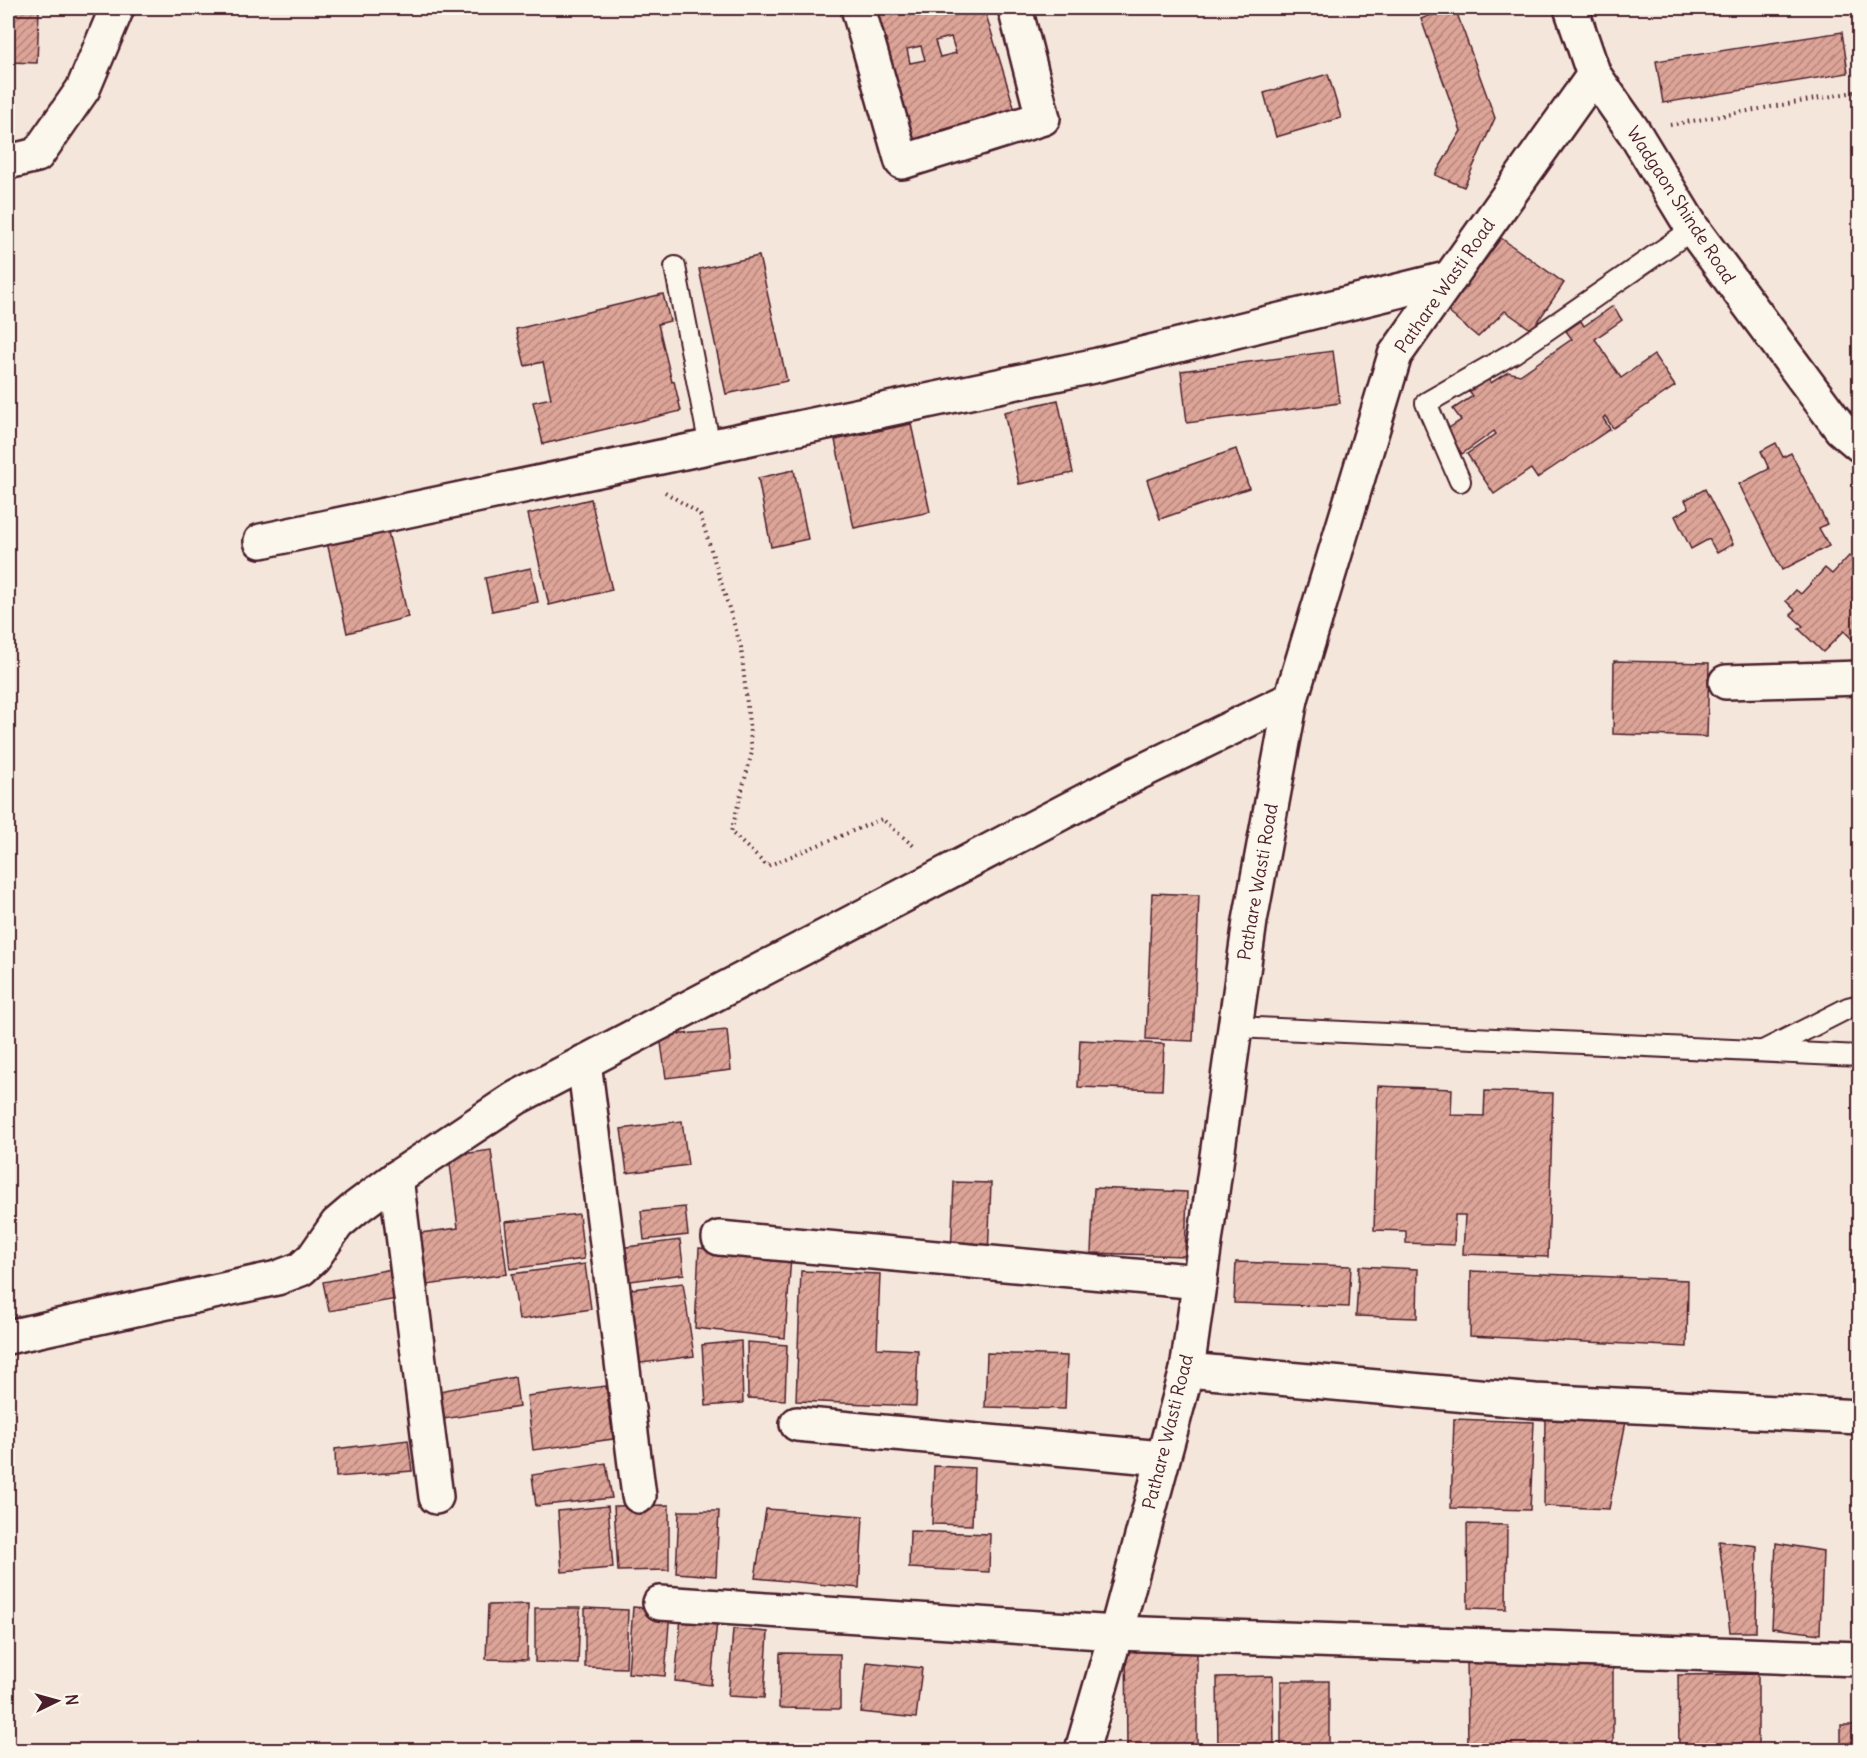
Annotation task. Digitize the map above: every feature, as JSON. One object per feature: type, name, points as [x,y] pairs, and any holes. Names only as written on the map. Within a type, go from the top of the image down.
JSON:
[{"type":"street","points":[[8,162],[37,155],[83,89],[117,8]]},
{"type":"street","points":[[858,8],[902,162],[1043,118],[1015,8]]},
{"type":"street","name":"Wadgaon Shinde Road","points":[[1571,8],[1594,75],[1634,132],[1693,229],[1840,429],[1860,445]]},
{"type":"street","name":"Pathare Wasti Road","points":[[1082,1750],[1116,1634],[1187,1370],[1250,921],[1291,699],[1395,355],[1594,75]]},
{"type":"street","points":[[261,541],[1098,365],[1450,278]]},
{"type":"street","points":[[1726,682],[1860,678]]},
{"type":"street","points":[[8,1337],[277,1278],[301,1269],[314,1257],[337,1224],[357,1207],[396,1178],[516,1098],[1134,775],[1291,699]]},
{"type":"street","points":[[584,1062],[639,1496]]},
{"type":"street","points":[[396,1178],[436,1497]]},
{"type":"street","points":[[719,1238],[1200,1282]]},
{"type":"street","points":[[1187,1370],[1535,1401],[1860,1418]]},
{"type":"street","points":[[797,1424],[1162,1458]]},
{"type":"street","points":[[660,1603],[1116,1634],[1860,1659]]},
{"type":"lane","points":[[1460,481],[1426,403],[1515,352],[1693,229]]},
{"type":"lane","points":[[675,267],[710,447]]},
{"type":"lane","points":[[1760,1052],[1848,1008],[1860,1005]]},
{"type":"lane","points":[[1235,1027],[1860,1056]]},
{"type":"path","points":[[1634,132],[1860,91]]},
{"type":"path","points":[[621,465],[700,514],[741,647],[752,752],[731,832],[767,866],[882,819],[945,873]]},
{"type":"building","points":[[8,8],[39,9],[37,63],[8,62]]},
{"type":"building","points":[[868,8],[984,8],[1017,117],[969,131],[967,123],[942,130],[945,138],[910,149]],"holes":[[[951,37],[956,53],[940,57],[935,41]],[[921,46],[925,60],[910,63],[907,49]]]},
{"type":"building","points":[[1449,8],[1455,8],[1495,118],[1464,187],[1435,175],[1461,131],[1421,19]]},
{"type":"building","points":[[1842,32],[1848,73],[1663,103],[1656,61]]},
{"type":"building","points":[[1328,74],[1341,118],[1276,137],[1264,93]]},
{"type":"building","points":[[1501,238],[1564,283],[1532,330],[1505,311],[1478,337],[1447,311]]},
{"type":"building","points":[[759,256],[787,381],[726,394],[699,269]]},
{"type":"building","points":[[663,294],[670,321],[658,324],[681,411],[543,444],[533,402],[551,398],[543,362],[525,366],[516,329]]},
{"type":"building","points":[[1613,306],[1622,320],[1595,339],[1621,378],[1654,355],[1675,386],[1613,428],[1605,416],[1603,418],[1610,429],[1537,478],[1531,469],[1494,494],[1467,454],[1496,434],[1494,431],[1462,454],[1446,430],[1461,420],[1453,409],[1473,396],[1468,389],[1486,377],[1491,383],[1508,372],[1520,375],[1572,339],[1566,331],[1581,321],[1584,326]]},
{"type":"building","points":[[1333,351],[1340,403],[1187,423],[1181,371]]},
{"type":"building","points":[[1058,400],[1073,473],[1019,484],[1004,412]]},
{"type":"building","points":[[911,424],[930,512],[854,528],[835,440]]},
{"type":"building","points":[[1776,443],[1783,457],[1791,453],[1827,524],[1819,528],[1829,546],[1782,570],[1739,484],[1769,469],[1761,451]]},
{"type":"building","points":[[1236,449],[1249,488],[1160,519],[1147,480]]},
{"type":"building","points":[[794,470],[808,539],[771,547],[758,478]]},
{"type":"building","points":[[1705,489],[1733,544],[1717,553],[1709,539],[1691,549],[1675,516],[1689,508],[1685,500]]},
{"type":"building","points":[[591,499],[612,590],[549,605],[528,514]]},
{"type":"building","points":[[388,532],[408,617],[347,633],[327,542]]},
{"type":"building","points":[[1849,556],[1860,565],[1860,637],[1855,642],[1844,631],[1823,652],[1799,629],[1803,626],[1791,615],[1795,610],[1786,601],[1796,590],[1801,594],[1825,568],[1832,574]]},
{"type":"building","points":[[531,568],[538,602],[492,611],[485,578]]},
{"type":"building","points":[[1614,661],[1709,663],[1707,737],[1613,734]]},
{"type":"building","points":[[1152,893],[1199,895],[1193,1041],[1146,1039]]},
{"type":"building","points":[[727,1030],[731,1070],[666,1078],[660,1036]]},
{"type":"building","points":[[1080,1040],[1164,1044],[1162,1090],[1078,1087]]},
{"type":"building","points":[[1378,1086],[1452,1089],[1451,1115],[1484,1116],[1485,1091],[1553,1093],[1548,1257],[1463,1254],[1465,1215],[1455,1215],[1454,1245],[1406,1243],[1406,1231],[1374,1230]]},
{"type":"building","points":[[682,1121],[688,1165],[627,1173],[621,1129]]},
{"type":"building","points":[[491,1150],[507,1274],[420,1286],[413,1234],[458,1228],[449,1156]]},
{"type":"building","points":[[954,1182],[991,1183],[988,1256],[951,1255]]},
{"type":"building","points":[[1094,1188],[1187,1192],[1185,1256],[1091,1253]]},
{"type":"building","points":[[685,1207],[688,1235],[644,1240],[641,1211]]},
{"type":"building","points":[[579,1214],[584,1259],[510,1269],[505,1222]]},
{"type":"building","points":[[680,1240],[684,1274],[623,1282],[619,1248]]},
{"type":"building","points":[[699,1248],[791,1257],[785,1338],[695,1328]]},
{"type":"building","points":[[1236,1262],[1351,1266],[1349,1307],[1234,1303]]},
{"type":"building","points":[[585,1264],[591,1309],[519,1320],[512,1274]]},
{"type":"building","points":[[1359,1266],[1418,1269],[1417,1318],[1356,1316]]},
{"type":"building","points":[[392,1269],[397,1299],[329,1311],[323,1282]]},
{"type":"building","points":[[801,1271],[880,1274],[877,1348],[918,1350],[916,1406],[796,1401]]},
{"type":"building","points":[[1471,1271],[1688,1280],[1687,1347],[1470,1336]]},
{"type":"building","points":[[683,1283],[694,1356],[634,1364],[623,1290]]},
{"type":"building","points":[[741,1341],[743,1403],[706,1406],[702,1345]]},
{"type":"building","points":[[747,1342],[787,1345],[785,1400],[748,1398]]},
{"type":"building","points":[[987,1353],[1067,1356],[1065,1409],[985,1407]]},
{"type":"building","points":[[515,1377],[519,1407],[444,1419],[439,1391]]},
{"type":"building","points":[[606,1386],[613,1439],[533,1450],[527,1396]]},
{"type":"building","points":[[1545,1415],[1627,1416],[1609,1509],[1544,1506]]},
{"type":"building","points":[[1454,1419],[1534,1422],[1530,1510],[1451,1508]]},
{"type":"building","points":[[408,1440],[412,1471],[336,1477],[335,1449]]},
{"type":"building","points":[[606,1463],[612,1498],[536,1506],[532,1475]]},
{"type":"building","points":[[934,1466],[974,1468],[972,1525],[932,1524]]},
{"type":"building","points":[[669,1505],[669,1570],[618,1571],[614,1506]]},
{"type":"building","points":[[608,1506],[613,1568],[562,1572],[558,1511]]},
{"type":"building","points":[[766,1509],[863,1516],[859,1588],[755,1578]]},
{"type":"building","points":[[679,1511],[719,1511],[716,1576],[676,1573]]},
{"type":"building","points":[[1467,1524],[1507,1525],[1506,1609],[1468,1608]]},
{"type":"building","points":[[910,1531],[990,1534],[989,1572],[909,1568]]},
{"type":"building","points":[[1719,1541],[1757,1546],[1756,1632],[1730,1632]]},
{"type":"building","points":[[1776,1543],[1823,1551],[1820,1634],[1772,1628]]},
{"type":"building","points":[[1858,1549],[1860,1549],[1860,1645],[1858,1645]]},
{"type":"building","points":[[528,1604],[527,1660],[486,1659],[488,1605]]},
{"type":"building","points":[[633,1607],[670,1610],[665,1676],[628,1673]]},
{"type":"building","points":[[535,1608],[580,1608],[578,1664],[535,1662]]},
{"type":"building","points":[[585,1608],[628,1610],[626,1668],[585,1667]]},
{"type":"building","points":[[681,1618],[717,1621],[711,1685],[675,1681]]},
{"type":"building","points":[[733,1629],[768,1632],[764,1698],[728,1696]]},
{"type":"building","points":[[1126,1640],[1197,1640],[1197,1749],[1127,1749]]},
{"type":"building","points":[[780,1653],[840,1654],[840,1709],[779,1708]]},
{"type":"building","points":[[1613,1653],[1613,1750],[1468,1750],[1467,1654]]},
{"type":"building","points":[[867,1662],[922,1668],[916,1718],[861,1712]]},
{"type":"building","points":[[1758,1674],[1758,1750],[1679,1750],[1678,1675]]},
{"type":"building","points":[[1273,1676],[1274,1750],[1218,1750],[1217,1677]]},
{"type":"building","points":[[1281,1681],[1329,1681],[1329,1747],[1281,1748]]},
{"type":"building","points":[[1841,1725],[1860,1725],[1860,1750],[1841,1750]]}]
